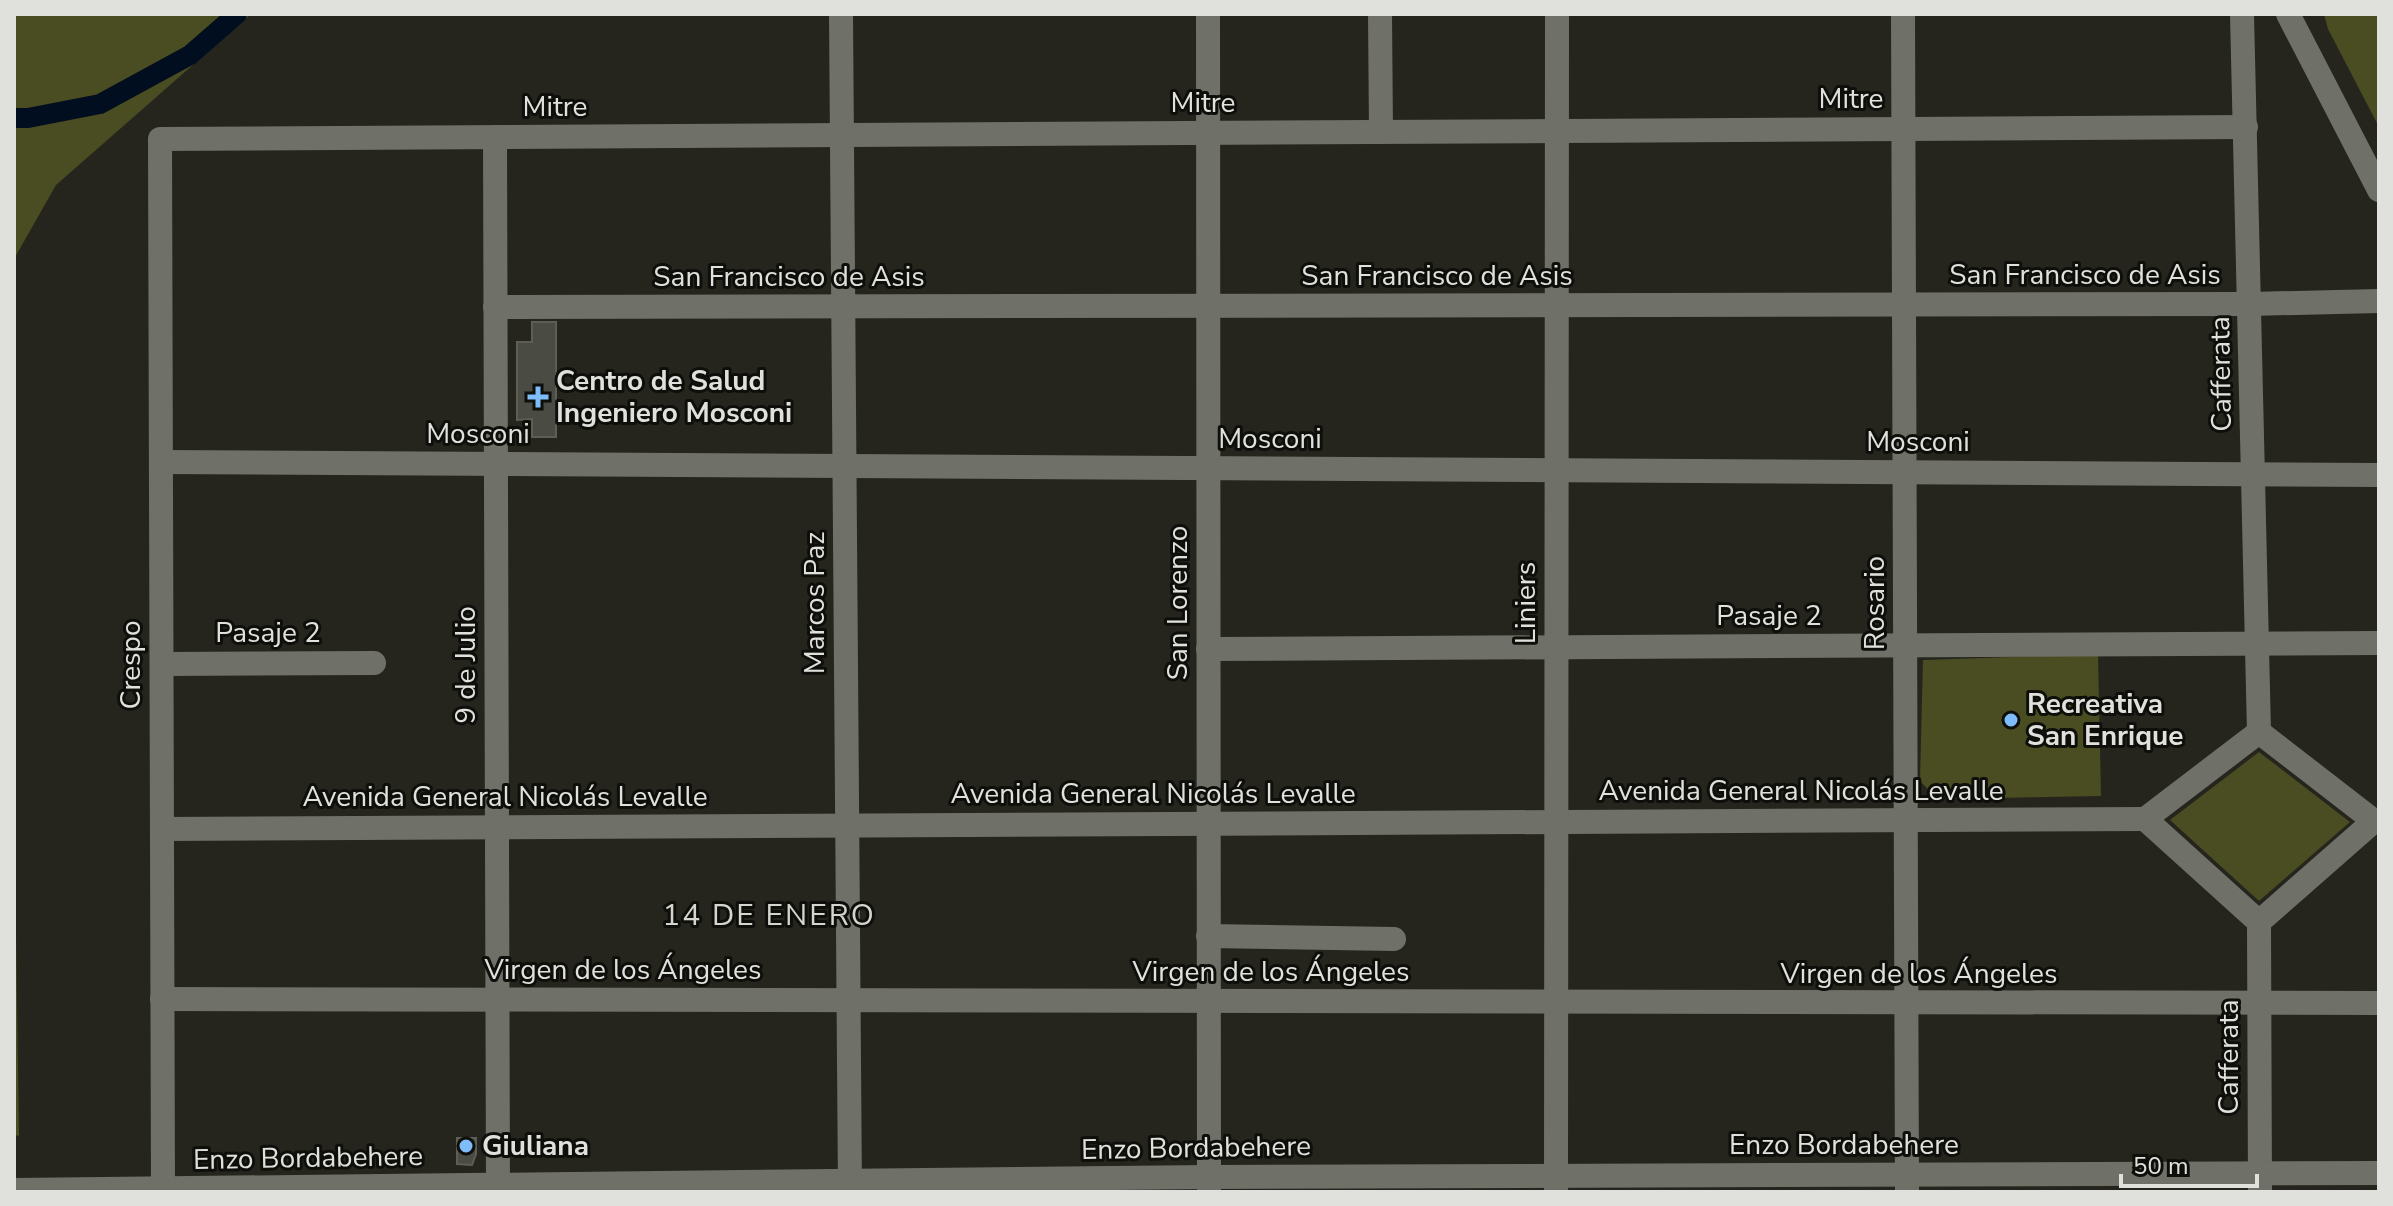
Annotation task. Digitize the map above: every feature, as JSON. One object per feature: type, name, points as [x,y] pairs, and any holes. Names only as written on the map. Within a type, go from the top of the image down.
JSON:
[{"type":"street","name":"Marcos Paz","points":[[841,14],[850,1188]]},
{"type":"street","name":"San Lorenzo","points":[[1208,14],[1209,1185]]},
{"type":"street","points":[[1380,14],[1381,132]]},
{"type":"street","name":"Liniers","points":[[1556,1184],[1557,14]]},
{"type":"street","name":"Rosario","points":[[1903,14],[1907,1184]]},
{"type":"street","name":"Cafferata","points":[[2242,14],[2259,732]]},
{"type":"street","points":[[2288,14],[2379,190]]},
{"type":"street","name":"Mitre","points":[[160,139],[2246,127]]},
{"type":"street","name":"9 de Julio","points":[[495,137],[498,1189]]},
{"type":"street","name":"Crespo","points":[[160,139],[163,1191]]},
{"type":"street","name":"San Francisco de Asis","points":[[495,307],[2250,304],[2379,301]]},
{"type":"street","name":"Mosconi","points":[[161,462],[2379,475]]},
{"type":"street","name":"Pasaje 2","points":[[1208,649],[2379,643]]},
{"type":"street","name":"Pasaje 2","points":[[162,664],[374,663]]},
{"type":"street","points":[[2259,732],[2376,821],[2259,922],[2145,819],[2259,732]]},
{"type":"street","name":"Avenida General Nicolás Levalle","points":[[162,829],[2145,819]]},
{"type":"street","name":"Cafferata","points":[[2259,922],[2260,1183]]},
{"type":"street","points":[[1208,936],[1394,939]]},
{"type":"street","name":"Virgen de los Ángeles","points":[[162,999],[2379,1003]]},
{"type":"street","name":"Enzo Bordabehere","points":[[14,1190],[2260,1183],[2379,1173]]},
{"type":"green space","points":[[14,14],[251,14],[56,185],[14,259]]},
{"type":"green space","points":[[2324,14],[2379,14],[2379,127],[2328,29]]},
{"type":"green space","name":"Recreativa San Enrique","points":[[2098,654],[2101,796],[1937,799],[1920,781],[1923,660]]},
{"type":"green space","points":[[2259,752],[2350,822],[2259,901],[2170,820]]},
{"type":"green space","points":[[14,796],[19,1136],[14,1135]]},
{"type":"building","points":[[532,322],[556,322],[556,437],[532,437],[532,419],[517,420],[517,342],[532,342]]},
{"type":"building","name":"Giuliana","points":[[457,1138],[476,1138],[472,1165],[457,1164]]},
{"type":"waterway","points":[[14,118],[100,104],[190,55],[237,14]]},
{"type":"place","name":"Centro de Salud Ingeniero Mosconi","points":[[538,397]]},
{"type":"place","name":"Recreativa San Enrique","points":[[2011,720]]},
{"type":"place","name":"Giuliana","points":[[466,1146]]},
{"type":"district","name":"14 DE ENERO","points":[[769,915]]}]
